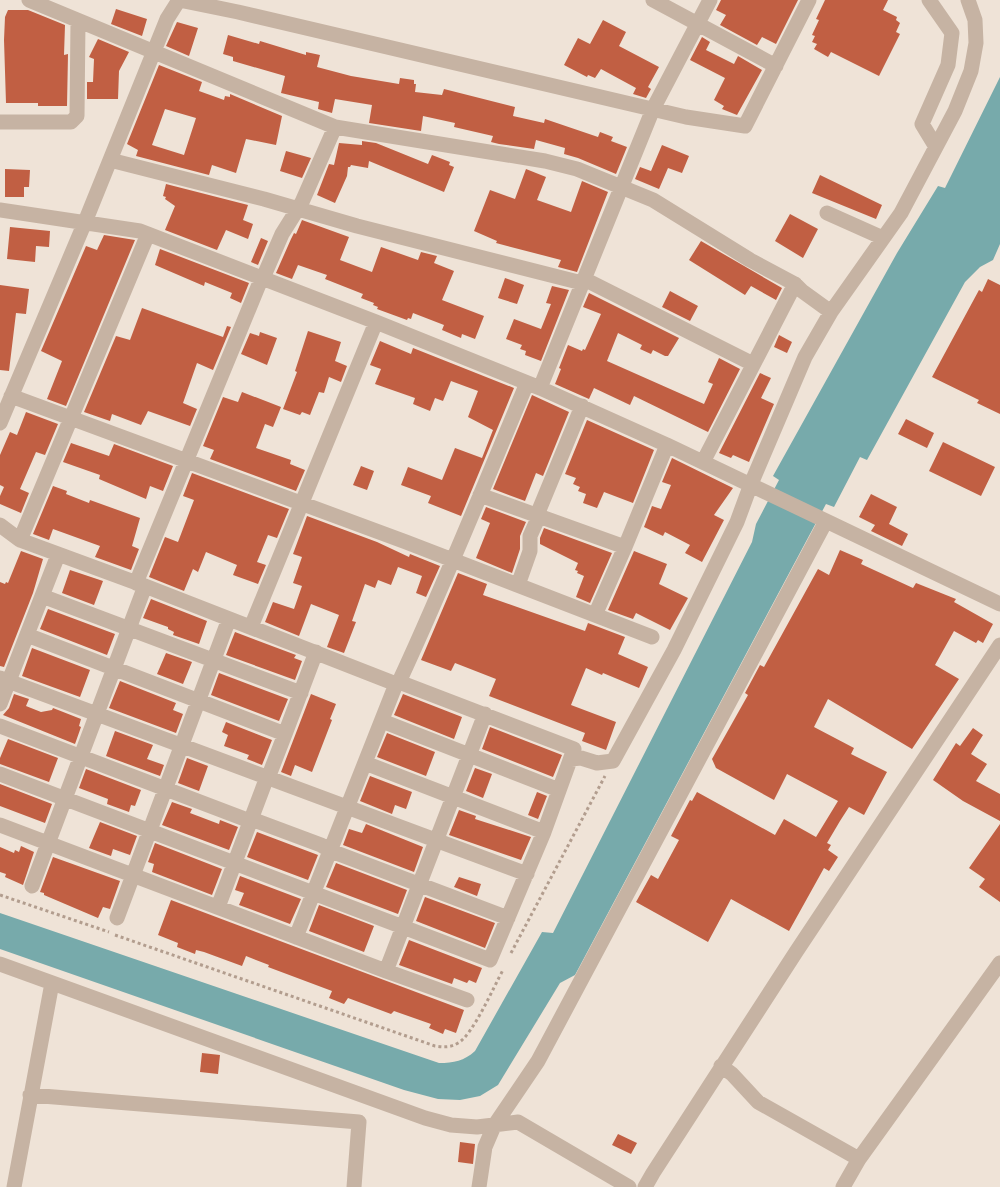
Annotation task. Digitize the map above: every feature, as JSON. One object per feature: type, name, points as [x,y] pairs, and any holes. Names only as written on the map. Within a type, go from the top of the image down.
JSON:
[{"type":"street","points":[[29,0],[335,127],[546,161],[577,169],[621,186],[653,200],[750,260],[795,284],[801,291],[831,312]]},
{"type":"street","points":[[0,423],[79,221],[110,160],[147,50],[179,0],[653,109],[745,126],[809,0]]},
{"type":"street","points":[[653,0],[776,66]]},
{"type":"street","points":[[296,938],[382,721],[480,495],[583,281],[653,109],[710,0]]},
{"type":"street","points":[[929,0],[952,33],[948,65],[922,124],[936,147]]},
{"type":"street","points":[[571,759],[581,758],[597,763],[613,761],[700,598],[737,522],[805,357],[831,312],[901,213],[955,111],[974,58],[976,43],[975,20],[968,0]]},
{"type":"street","points":[[0,122],[71,122],[77,116],[78,21]]},
{"type":"street","points":[[32,886],[63,797],[128,628],[140,584],[186,460],[262,278],[282,234],[298,210],[335,127]]},
{"type":"street","points":[[110,160],[243,193],[298,210],[583,281],[753,364]]},
{"type":"street","points":[[0,210],[148,234],[376,322],[533,385],[667,444],[1000,604]]},
{"type":"street","points":[[826,213],[883,238]]},
{"type":"street","points":[[20,540],[148,234]]},
{"type":"street","points":[[703,462],[795,284]]},
{"type":"street","points":[[251,627],[376,322]]},
{"type":"street","points":[[11,396],[518,585],[652,638]]},
{"type":"street","points":[[518,585],[530,551],[530,536],[582,406]]},
{"type":"street","points":[[595,615],[667,444]]},
{"type":"street","points":[[480,495],[625,547]]},
{"type":"street","points":[[479,1187],[485,1148],[494,1126],[538,1061],[824,521]]},
{"type":"street","points":[[0,525],[20,540],[58,555],[574,749],[544,832],[489,960],[0,774]]},
{"type":"street","points":[[0,704],[5,680],[27,635],[58,555]]},
{"type":"street","points":[[42,596],[301,693]]},
{"type":"street","points":[[117,918],[229,619]]},
{"type":"street","points":[[27,635],[285,735]]},
{"type":"street","points":[[645,1187],[722,1066],[1000,645]]},
{"type":"street","points":[[218,907],[316,652]]},
{"type":"street","points":[[5,680],[527,874]]},
{"type":"street","points":[[386,972],[485,714]]},
{"type":"street","points":[[382,721],[559,790]]},
{"type":"street","points":[[0,726],[508,918]]},
{"type":"street","points":[[365,763],[544,832]]},
{"type":"street","points":[[0,825],[386,972],[467,1000]]},
{"type":"street","points":[[843,1187],[859,1160],[1000,963]]},
{"type":"street","points":[[0,964],[425,1118],[451,1125],[494,1126],[518,1122],[629,1187]]},
{"type":"street","points":[[0,1186],[13,1187],[52,983]]},
{"type":"street","points":[[722,1066],[758,1101],[859,1160]]},
{"type":"street","points":[[30,1095],[358,1122],[354,1187]]},
{"type":"water","points":[[1000,77],[1000,244],[993,260],[980,267],[965,282],[867,460],[860,457],[834,507],[826,504],[575,975],[560,983],[498,1085],[480,1096],[460,1100],[438,1099],[404,1090],[0,949],[0,913],[439,1063],[458,1061],[475,1051],[542,932],[553,933],[752,542],[756,524],[779,480],[773,476],[897,253],[938,186],[945,188]]},
{"type":"building","points":[[721,0],[798,0],[776,44],[762,37],[757,45],[720,25],[726,15],[716,10]]},
{"type":"building","points":[[825,0],[888,0],[883,10],[897,17],[896,20],[900,23],[896,32],[900,34],[879,76],[831,52],[828,57],[814,49],[817,44],[812,42],[815,36],[812,35],[819,20],[816,19]]},
{"type":"building","points":[[116,9],[147,19],[142,36],[111,24]]},
{"type":"building","points":[[8,10],[28,10],[65,25],[64,55],[68,54],[67,106],[6,103],[4,40],[5,17]]},
{"type":"building","points":[[603,20],[626,32],[619,46],[659,67],[648,87],[651,89],[646,98],[633,94],[636,88],[601,69],[595,78],[588,75],[587,77],[564,65],[578,38],[590,44]]},
{"type":"building","points":[[177,22],[198,28],[189,56],[166,46]]},
{"type":"building","points":[[228,35],[259,44],[260,41],[306,55],[306,52],[320,55],[317,67],[351,76],[399,84],[400,78],[414,80],[415,92],[442,95],[444,89],[515,107],[513,116],[544,123],[545,119],[598,137],[600,132],[613,137],[611,141],[627,147],[616,174],[564,154],[565,148],[536,140],[534,149],[499,144],[491,142],[493,136],[454,127],[455,123],[423,116],[421,131],[369,123],[372,105],[335,99],[332,113],[318,109],[319,102],[281,93],[285,76],[233,61],[233,57],[223,54]]},
{"type":"building","points":[[702,37],[710,42],[706,50],[734,64],[738,56],[762,70],[737,115],[722,109],[724,106],[714,100],[725,78],[690,60]]},
{"type":"building","points":[[98,39],[129,52],[119,71],[118,99],[87,99],[87,82],[93,82],[94,59],[89,57]]},
{"type":"building","points":[[159,65],[202,82],[199,91],[224,100],[225,96],[230,97],[230,94],[282,116],[276,145],[246,139],[236,173],[212,165],[209,175],[136,156],[138,150],[127,144]],"holes":[[[165,109],[196,118],[184,155],[152,145]]]},
{"type":"building","points":[[362,141],[376,143],[428,164],[432,155],[450,162],[449,165],[454,167],[444,192],[369,161],[368,168],[351,165],[348,167],[347,176],[335,203],[317,195],[329,164],[334,165],[339,143],[362,145]]},
{"type":"building","points":[[662,145],[689,156],[682,173],[668,168],[659,189],[635,179],[640,167],[651,171]]},
{"type":"building","points":[[286,151],[311,158],[302,178],[280,171]]},
{"type":"building","points":[[5,169],[30,170],[29,187],[24,187],[24,197],[5,197]]},
{"type":"building","points":[[526,169],[546,177],[537,200],[571,212],[582,181],[608,192],[577,272],[558,267],[561,260],[496,243],[497,241],[474,231],[490,190],[515,199]]},
{"type":"building","points":[[820,175],[882,205],[876,219],[812,193]]},
{"type":"building","points":[[166,184],[248,205],[243,220],[253,224],[248,239],[226,230],[217,250],[165,230],[175,206],[163,196]]},
{"type":"building","points":[[790,214],[818,229],[803,258],[775,241]]},
{"type":"building","points":[[302,220],[349,237],[340,260],[372,272],[381,247],[418,260],[421,252],[437,256],[434,263],[454,271],[442,300],[484,316],[475,339],[462,334],[461,338],[442,330],[444,325],[413,313],[411,319],[407,320],[377,309],[374,303],[361,298],[363,294],[325,279],[327,275],[298,265],[292,279],[276,273]]},
{"type":"building","points":[[10,227],[50,231],[49,247],[36,246],[35,262],[7,259]]},
{"type":"building","points":[[104,235],[135,240],[66,406],[47,399],[62,361],[41,351],[86,246],[97,250]]},
{"type":"building","points":[[261,238],[268,241],[258,265],[251,262]]},
{"type":"building","points":[[701,241],[782,288],[776,300],[751,286],[745,295],[689,260]]},
{"type":"building","points":[[160,249],[249,283],[241,303],[230,298],[232,293],[205,282],[204,286],[155,265]]},
{"type":"building","points":[[505,278],[524,285],[517,304],[498,298]]},
{"type":"building","points":[[988,279],[1000,285],[1000,414],[977,403],[979,400],[932,377],[979,290],[982,292]]},
{"type":"building","points":[[0,285],[29,289],[26,314],[16,313],[9,371],[0,370]]},
{"type":"building","points":[[552,286],[569,290],[541,361],[525,355],[526,351],[520,349],[522,345],[506,339],[514,319],[541,329],[551,304],[546,303]]},
{"type":"building","points":[[670,291],[698,306],[690,321],[662,307]]},
{"type":"building","points":[[589,293],[679,338],[668,356],[665,356],[653,350],[651,354],[640,349],[642,345],[618,333],[607,361],[704,404],[713,384],[708,382],[719,358],[740,369],[708,432],[634,396],[630,405],[594,388],[589,399],[555,384],[568,345],[582,351],[585,350],[601,314],[583,307]]},
{"type":"building","points":[[142,308],[223,337],[227,326],[231,327],[213,370],[197,363],[183,403],[197,409],[190,426],[148,411],[141,425],[112,414],[110,421],[84,412],[116,336],[130,340]]},
{"type":"building","points":[[308,331],[341,342],[335,361],[347,366],[341,382],[329,377],[324,393],[319,392],[310,415],[302,412],[300,415],[283,409],[297,372],[295,371]]},
{"type":"building","points":[[260,332],[277,338],[267,365],[241,354],[250,333],[259,336]]},
{"type":"building","points":[[779,335],[792,342],[787,353],[774,347]]},
{"type":"building","points":[[380,341],[411,354],[413,348],[514,388],[461,516],[428,503],[431,496],[401,485],[408,467],[442,480],[455,448],[482,458],[493,430],[468,417],[478,391],[451,381],[443,401],[435,398],[430,411],[413,404],[415,398],[375,384],[381,369],[370,365]]},
{"type":"building","points":[[760,373],[771,378],[761,398],[774,404],[749,462],[733,455],[731,458],[719,453]]},
{"type":"building","points":[[242,392],[281,407],[273,427],[265,424],[256,448],[291,460],[290,464],[305,470],[296,491],[210,459],[214,450],[203,446],[223,397],[238,402]]},
{"type":"building","points":[[532,395],[569,412],[543,476],[536,473],[525,501],[493,489]]},
{"type":"building","points":[[26,412],[58,424],[45,455],[36,452],[20,489],[29,493],[21,513],[0,504],[0,496],[4,487],[0,485],[0,455],[10,432],[17,435]]},
{"type":"building","points":[[906,419],[934,433],[927,448],[898,434]]},
{"type":"building","points":[[587,420],[654,450],[633,503],[604,492],[597,508],[583,503],[586,494],[578,491],[580,487],[573,484],[576,478],[565,474]]},
{"type":"building","points":[[943,442],[995,467],[981,496],[929,471]]},
{"type":"building","points":[[71,443],[109,456],[114,444],[173,466],[163,491],[150,486],[146,499],[99,479],[100,475],[63,462]]},
{"type":"building","points":[[672,458],[733,488],[714,515],[724,520],[702,562],[685,553],[690,545],[665,532],[663,536],[644,527],[652,506],[661,509],[671,485],[662,482]]},
{"type":"building","points":[[361,466],[374,471],[367,490],[353,485]]},
{"type":"building","points":[[192,473],[289,509],[277,538],[268,535],[257,562],[266,565],[258,584],[233,575],[237,565],[206,552],[198,572],[193,569],[184,591],[149,577],[165,537],[178,542],[194,500],[183,496]]},
{"type":"building","points":[[53,486],[89,503],[90,500],[140,518],[132,546],[139,549],[131,570],[95,557],[100,546],[53,529],[49,540],[33,534]]},
{"type":"building","points":[[871,494],[897,507],[889,524],[908,534],[902,546],[871,531],[875,525],[859,517]]},
{"type":"building","points":[[486,507],[526,522],[520,536],[520,549],[512,573],[476,558],[490,523],[481,519]]},
{"type":"building","points":[[307,516],[377,542],[409,557],[410,554],[440,566],[426,597],[416,593],[422,576],[398,567],[391,585],[378,580],[375,588],[365,584],[352,621],[356,622],[344,653],[327,647],[339,615],[311,604],[299,636],[265,622],[273,602],[294,609],[302,586],[293,583],[302,557],[293,554]]},
{"type":"building","points":[[544,528],[612,553],[590,603],[576,597],[584,576],[575,570],[578,563],[540,544]]},
{"type":"building","points":[[840,550],[863,560],[861,564],[913,588],[916,583],[956,599],[954,602],[993,624],[983,643],[978,640],[976,643],[954,631],[935,665],[959,679],[912,749],[828,699],[814,727],[854,748],[851,754],[887,772],[864,815],[849,807],[840,821],[827,843],[831,845],[828,850],[838,857],[829,871],[824,868],[789,931],[731,899],[708,942],[636,902],[651,875],[658,879],[679,840],[671,836],[690,800],[692,801],[697,792],[775,835],[784,819],[816,837],[838,801],[787,774],[774,800],[716,768],[712,759],[748,695],[745,693],[760,665],[764,667],[818,569],[829,575]]},
{"type":"building","points":[[21,551],[43,559],[33,593],[4,667],[0,666],[0,582],[8,583]]},
{"type":"building","points":[[634,551],[667,564],[659,584],[688,598],[670,630],[636,613],[633,619],[608,610]]},
{"type":"building","points":[[70,570],[103,581],[94,605],[62,593]]},
{"type":"building","points":[[458,573],[487,584],[483,595],[585,631],[588,623],[625,637],[618,654],[648,667],[639,688],[586,668],[571,705],[616,722],[606,750],[582,741],[585,733],[489,696],[496,679],[455,663],[451,671],[421,660]]},
{"type":"building","points":[[151,599],[207,621],[199,644],[173,635],[174,632],[168,627],[143,618]]},
{"type":"building","points":[[48,609],[115,634],[107,655],[40,629]]},
{"type":"building","points":[[235,632],[296,655],[294,658],[302,661],[295,680],[226,655]]},
{"type":"building","points":[[32,648],[90,670],[80,697],[22,676]]},
{"type":"building","points":[[166,653],[192,662],[183,684],[157,674]]},
{"type":"building","points":[[219,673],[288,699],[279,721],[211,695]]},
{"type":"building","points":[[120,681],[176,703],[173,710],[183,714],[176,733],[109,708]]},
{"type":"building","points":[[14,694],[29,699],[26,706],[41,712],[53,708],[81,719],[79,726],[81,727],[75,744],[3,715],[9,708]]},
{"type":"building","points":[[311,694],[336,704],[312,772],[295,765],[291,776],[281,772]]},
{"type":"building","points":[[403,694],[462,717],[454,739],[394,715]]},
{"type":"building","points":[[226,722],[272,740],[262,765],[247,759],[249,755],[224,746],[228,735],[222,732]]},
{"type":"building","points":[[490,727],[562,755],[553,777],[482,749]]},
{"type":"building","points":[[973,728],[983,735],[971,754],[987,764],[976,781],[1000,794],[1000,821],[963,801],[933,780],[956,743],[960,746]]},
{"type":"building","points":[[115,731],[153,745],[147,759],[164,765],[160,776],[106,756]]},
{"type":"building","points":[[387,733],[435,752],[426,776],[377,757]]},
{"type":"building","points":[[8,739],[58,758],[49,782],[0,764],[0,758]]},
{"type":"building","points":[[187,758],[208,766],[199,791],[178,783]]},
{"type":"building","points":[[475,768],[492,774],[483,798],[466,791]]},
{"type":"building","points":[[86,769],[141,790],[135,806],[131,805],[129,812],[107,804],[108,799],[79,788]]},
{"type":"building","points":[[370,776],[412,792],[406,809],[395,805],[392,814],[360,801]]},
{"type":"building","points":[[0,784],[52,804],[45,823],[0,806]]},
{"type":"building","points":[[537,792],[547,796],[538,819],[528,815]]},
{"type":"building","points":[[172,802],[192,809],[190,813],[219,824],[220,820],[238,827],[229,850],[162,825]]},
{"type":"building","points":[[459,810],[476,816],[475,819],[531,837],[521,860],[449,835]]},
{"type":"building","points":[[100,822],[137,836],[130,855],[113,849],[111,856],[89,848]]},
{"type":"building","points":[[366,824],[423,847],[414,872],[343,845],[349,829],[362,833]]},
{"type":"building","points":[[1000,824],[1000,902],[979,887],[985,879],[969,868]]},
{"type":"building","points":[[257,832],[318,855],[308,880],[247,857]]},
{"type":"building","points":[[155,843],[222,869],[212,895],[152,872],[154,864],[148,862]]},
{"type":"building","points":[[21,846],[34,852],[23,885],[5,877],[6,874],[0,872],[0,847],[14,853],[15,850],[19,852]]},
{"type":"building","points":[[53,857],[120,881],[110,909],[103,907],[98,918],[40,892]]},
{"type":"building","points":[[336,863],[407,890],[398,914],[326,887]]},
{"type":"building","points":[[240,876],[301,899],[290,924],[239,905],[244,893],[235,890]]},
{"type":"building","points":[[459,877],[481,884],[477,896],[454,887]]},
{"type":"building","points":[[425,897],[495,923],[485,948],[416,921]]},
{"type":"building","points":[[171,900],[464,1010],[456,1033],[445,1029],[443,1034],[429,1028],[431,1024],[394,1011],[391,1014],[348,998],[344,1004],[329,998],[332,991],[268,967],[269,965],[246,956],[242,966],[204,952],[196,950],[195,954],[177,947],[178,943],[158,935]]},
{"type":"building","points":[[319,905],[374,926],[364,952],[309,931]]},
{"type":"building","points":[[409,940],[482,968],[476,983],[469,980],[467,983],[454,978],[452,984],[399,965]]},
{"type":"building","points":[[202,1053],[220,1055],[218,1074],[200,1072]]},
{"type":"building","points":[[618,1134],[637,1143],[631,1154],[612,1145]]},
{"type":"building","points":[[460,1142],[475,1144],[473,1164],[458,1162]]}]
